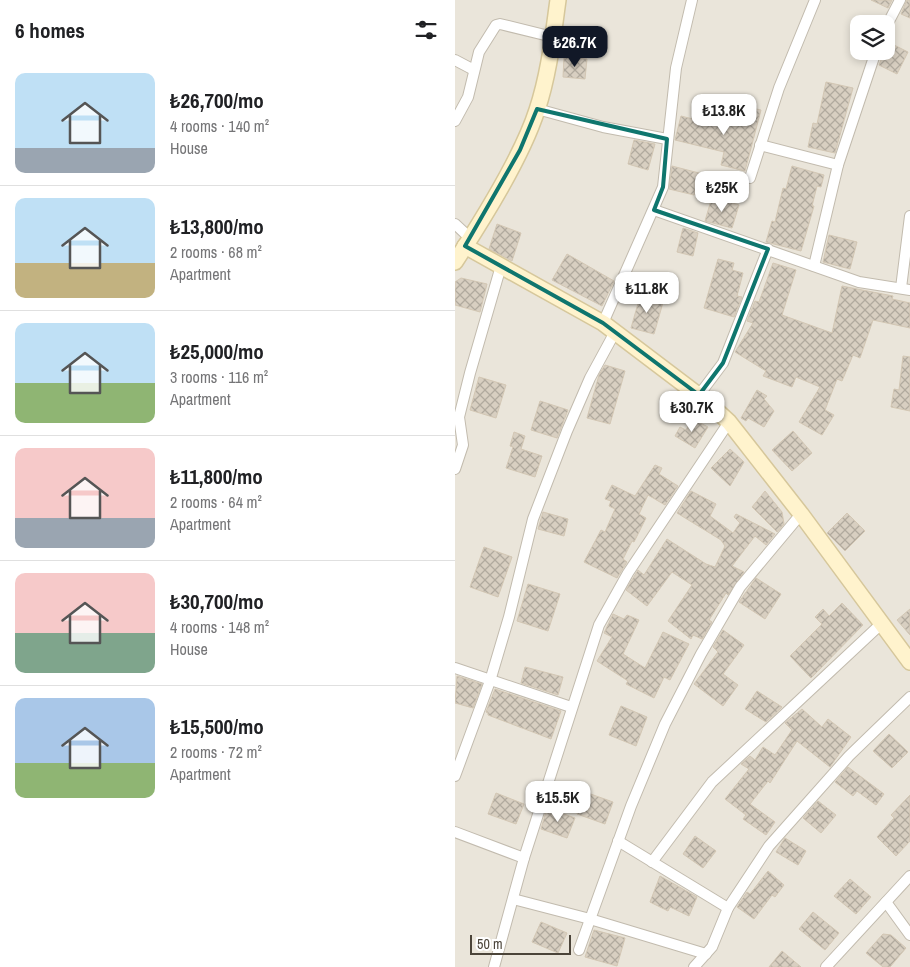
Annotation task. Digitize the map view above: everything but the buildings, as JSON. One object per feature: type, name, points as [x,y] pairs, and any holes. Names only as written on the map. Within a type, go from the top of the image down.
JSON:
[{"type":"street","points":[[455,262],[520,150],[537,110],[553,37],[558,0]]},
{"type":"street","points":[[455,776],[490,681],[509,617],[533,518],[590,378],[663,187],[676,68],[693,0]]},
{"type":"street","points":[[750,178],[779,88],[815,0]]},
{"type":"street","points":[[892,15],[900,0]]},
{"type":"street","points":[[455,121],[468,97],[479,52],[496,25],[500,24],[553,37]]},
{"type":"street","points":[[455,60],[474,70]]},
{"type":"street","points":[[815,266],[838,165],[873,60]]},
{"type":"street","points":[[537,110],[603,128],[667,139]]},
{"type":"street","points":[[760,146],[838,165]]},
{"type":"street","points":[[653,210],[859,282],[906,289],[910,216]]},
{"type":"street","points":[[455,224],[468,242],[501,266],[609,327],[699,395],[729,422],[801,514],[910,662]]},
{"type":"street","points":[[699,395],[723,363],[768,249]]},
{"type":"street","points":[[455,469],[463,445],[459,417],[501,266]]},
{"type":"street","points":[[494,967],[571,707],[599,625],[628,574],[729,422]]},
{"type":"street","points":[[579,950],[618,841],[665,724],[701,654],[740,587],[801,514]]},
{"type":"street","points":[[652,862],[712,782],[881,624]]},
{"type":"street","points":[[455,668],[571,707]]},
{"type":"street","points":[[694,967],[712,947],[728,908],[769,846],[849,756],[910,697]]},
{"type":"street","points":[[455,832],[525,858]]},
{"type":"street","points":[[618,841],[728,908]]},
{"type":"street","points":[[825,967],[910,876]]},
{"type":"street","points":[[513,899],[590,918],[706,954]]},
{"type":"street","points":[[885,902],[910,935]]},
{"type":"highlighted area","points":[[537,109],[667,139],[663,187],[654,210],[768,249],[723,363],[699,395],[603,323],[465,246],[520,150]]},
{"type":"shaded area","points":[[455,0],[910,0],[910,967],[455,967]]}]
